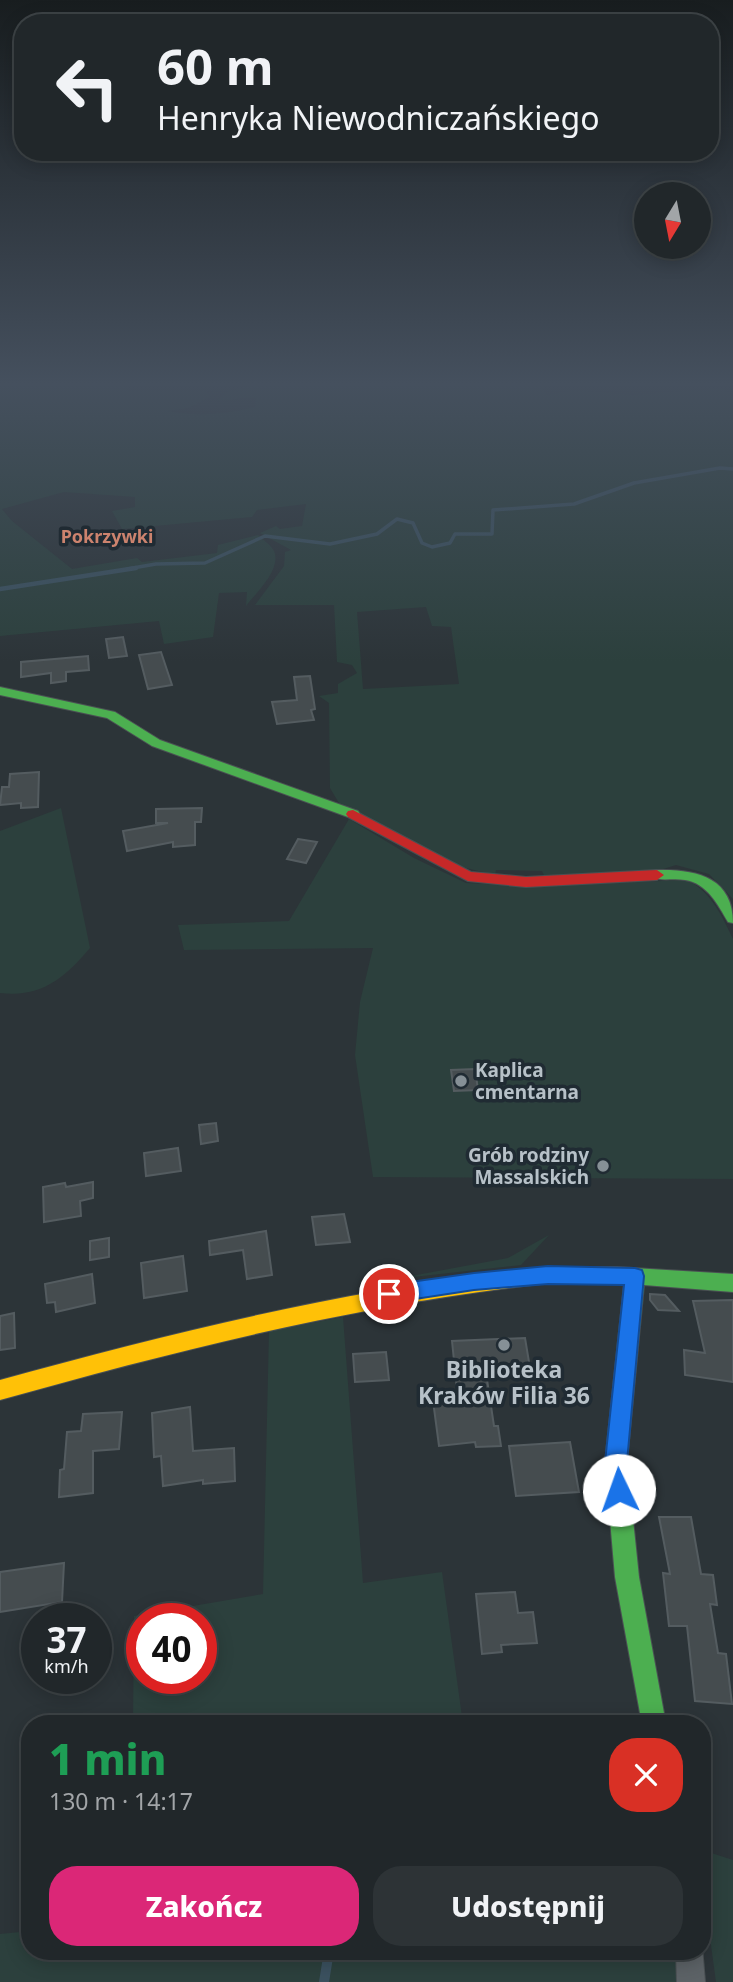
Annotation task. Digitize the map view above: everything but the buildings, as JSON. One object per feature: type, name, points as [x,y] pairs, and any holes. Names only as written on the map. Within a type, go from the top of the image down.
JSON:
[{"type":"street","points":[[0,691],[111,715],[156,743],[352,813],[468,876],[526,882],[668,874],[695,876],[714,887],[733,918]]},
{"type":"street","points":[[0,1390],[236,1324],[365,1298],[474,1282],[548,1275],[635,1276],[733,1283]]},
{"type":"street","points":[[635,1276],[616,1462],[627,1577],[652,1715]]},
{"type":"street","points":[[690,1960],[691,1982]]},
{"type":"green space","points":[[0,477],[733,477],[733,899],[709,874],[676,865],[657,871],[545,877],[542,871],[496,870],[495,875],[462,867],[339,803],[330,788],[329,703],[319,696],[338,693],[338,684],[357,673],[352,665],[337,662],[334,605],[255,605],[284,566],[285,552],[291,550],[260,533],[276,526],[280,529],[302,526],[306,504],[257,510],[252,517],[122,529],[112,511],[135,507],[135,497],[64,492],[2,509],[12,521],[72,569],[137,558],[142,562],[217,553],[218,545],[258,535],[273,549],[276,558],[271,573],[246,606],[247,592],[219,593],[213,637],[164,644],[159,621],[0,636]],"holes":[[[426,607],[432,626],[451,627],[459,684],[363,689],[357,612]]]},
{"type":"green space","points":[[61,808],[90,948],[62,976],[40,989],[15,994],[0,993],[0,831]]},
{"type":"green space","points":[[349,819],[414,858],[466,883],[528,886],[688,880],[710,898],[733,939],[733,1179],[373,1177],[355,1055],[360,1002],[373,948],[184,950],[178,925],[289,921]]},
{"type":"green space","points":[[549,1235],[521,1265],[395,1279],[508,1258]]},
{"type":"green space","points":[[343,1317],[363,1583],[442,1572],[462,1715],[133,1715],[133,1694],[217,1694],[217,1603],[210,1603],[263,1594],[269,1331]]},
{"type":"green space","points":[[711,1853],[733,1860],[733,1982],[716,1982],[711,1945]]},
{"type":"green space","points":[[21,1932],[21,1960],[676,1960],[677,1982],[0,1982],[0,1934]]},
{"type":"waterway","points":[[127,569],[156,564],[205,563],[265,536],[330,544],[377,534],[397,519],[413,523],[422,543],[432,547],[450,543],[455,534],[492,534],[493,510],[574,504],[634,483],[666,477]]},
{"type":"waterway","points":[[0,589],[136,568]]},
{"type":"waterway","points":[[324,1982],[328,1960]]},
{"type":"traffic: fast","points":[[0,691],[111,715],[156,743],[353,814]]},
{"type":"traffic: fast","points":[[657,875],[685,875],[704,881],[718,895],[733,918]]},
{"type":"traffic: fast","points":[[549,1275],[617,1275],[733,1283]]},
{"type":"traffic: fast","points":[[635,1276],[616,1462],[627,1577],[652,1715]]},
{"type":"traffic: slow","points":[[0,1390],[272,1319],[409,1293],[549,1275]]},
{"type":"traffic: jam","points":[[353,814],[468,876],[526,882],[657,875]]},
{"type":"place","name":"Kaplica cmentarna","points":[[461,1081]]},
{"type":"place","name":"Grób rodziny Massalskich","points":[[603,1166]]},
{"type":"place","name":"Biblioteka Kraków Filia 36","points":[[504,1345]]},
{"type":"district","name":"Pokrzywki","points":[[107,537]]},
{"type":"route","points":[[389,1294],[548,1275],[635,1276],[616,1462],[619,1490]]}]
